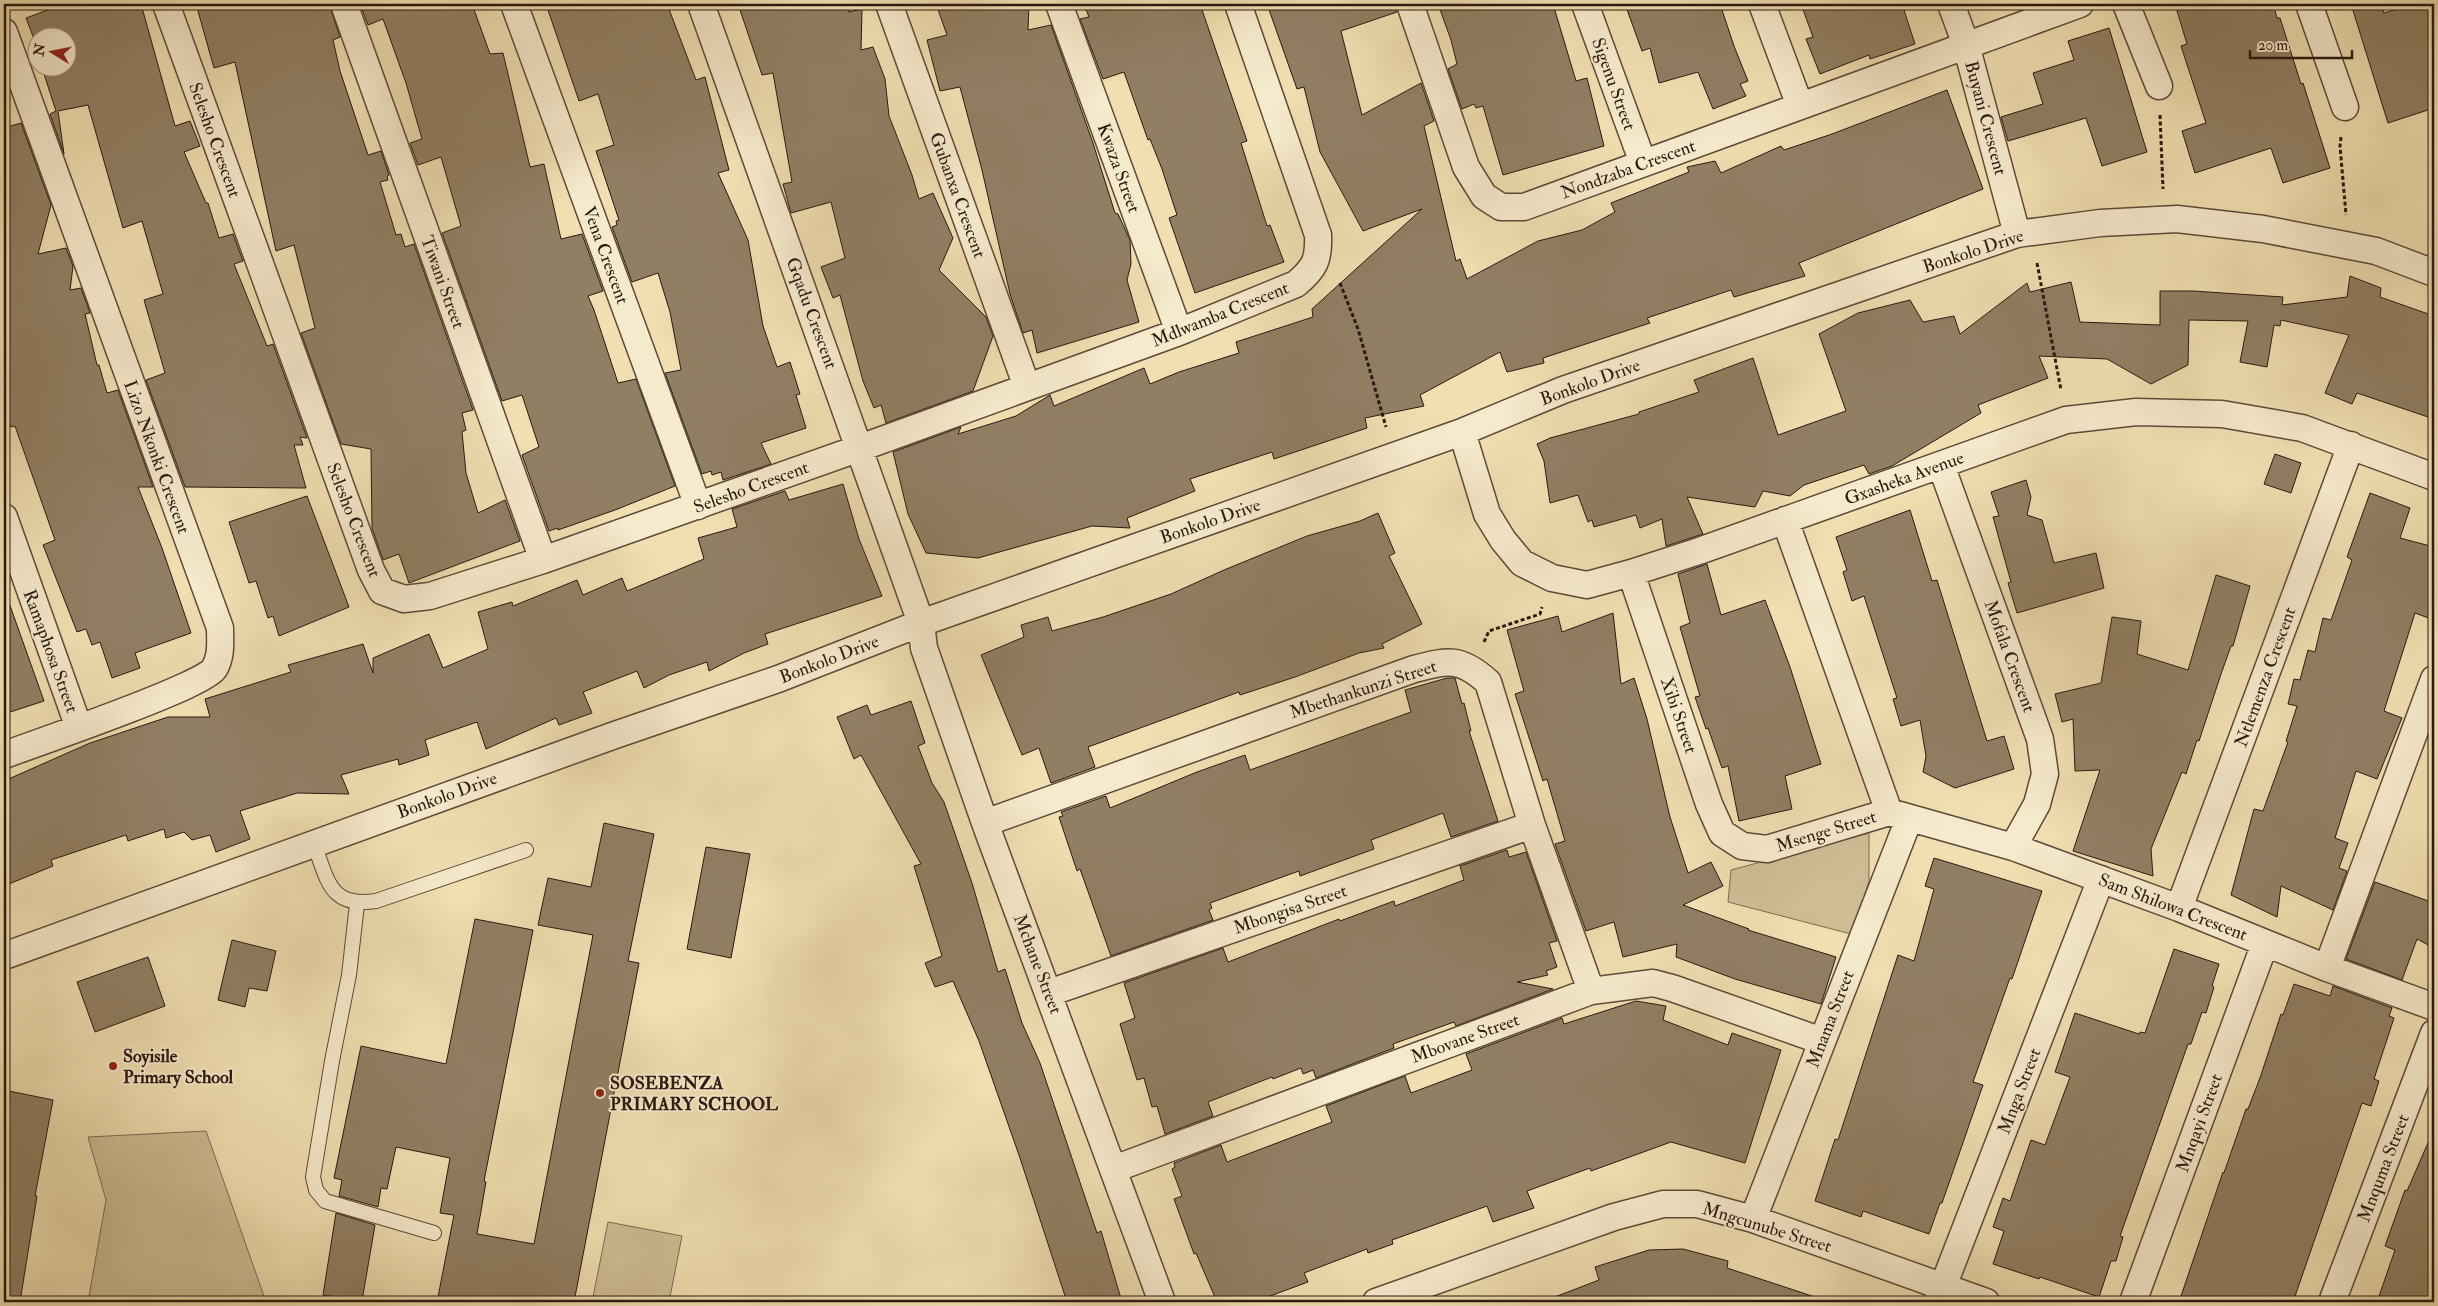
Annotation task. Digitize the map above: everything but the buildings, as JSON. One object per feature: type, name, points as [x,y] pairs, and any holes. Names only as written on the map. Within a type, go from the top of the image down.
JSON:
[{"type":"street","name":"Selesho Crescent","points":[[166,4],[371,570],[382,592],[404,599],[430,596],[543,560],[860,448]]},
{"type":"street","name":"Tiwani Street","points":[[344,4],[543,560]]},
{"type":"street","name":"Vena Crescent","points":[[514,4],[698,506]]},
{"type":"street","name":"Gqadu Crescent","points":[[701,4],[921,623]]},
{"type":"street","name":"Gubanxa Crescent","points":[[888,4],[1027,387]]},
{"type":"street","name":"Kwaza Street","points":[[1059,4],[1179,332]]},
{"type":"street","points":[[1238,4],[1318,235],[1319,255]]},
{"type":"street","name":"Nondzaba Crescent","points":[[1410,4],[1466,167],[1484,196],[1501,207],[1524,207],[2080,4]]},
{"type":"street","name":"Sigenu Street","points":[[1585,4],[1643,163]]},
{"type":"street","points":[[1762,4],[1800,106]]},
{"type":"street","name":"Buyani Crescent","points":[[1951,4],[1966,45],[2024,233]]},
{"type":"street","points":[[2126,4],[2159,86]]},
{"type":"street","points":[[2309,4],[2345,108]]},
{"type":"street","name":"Lizo Nkonki Crescent","points":[[4,32],[220,628],[221,651],[214,670],[194,682],[79,728],[4,755]]},
{"type":"street","name":"Bonkolo Drive","points":[[4,956],[615,735],[778,679],[921,623],[1462,432],[1563,390],[2024,233],[2100,223],[2177,219],[2263,229],[2376,251],[2434,273]]},
{"type":"street","name":"Mdlwamba Crescent","points":[[860,448],[1179,332],[1296,284],[1310,272],[1319,255]]},
{"type":"street","name":"Gxasheka Avenue","points":[[1462,432],[1487,514],[1503,540],[1522,563],[1552,578],[1587,585],[1632,573],[2066,420],[2136,412],[2222,414],[2302,428],[2434,476]]},
{"type":"street","name":"Ntlemenza Crescent","points":[[2179,908],[2351,445]]},
{"type":"street","name":"Mofala Crescent","points":[[1941,465],[2040,739],[2045,774],[2037,804],[2013,847]]},
{"type":"street","name":"Ramaphosa Street","points":[[4,517],[79,728]]},
{"type":"street","points":[[1785,520],[1899,815]]},
{"type":"street","name":"Xibi Street","points":[[1632,573],[1709,804],[1722,833],[1742,846]]},
{"type":"street","name":"Mchane Street","points":[[921,623],[924,648],[985,823],[1162,1302]]},
{"type":"street","name":"Mbethankunzi Street","points":[[985,823],[1414,669],[1442,662],[1456,662],[1472,668]]},
{"type":"street","points":[[1472,668],[1488,682],[1532,825],[1591,991]]},
{"type":"street","points":[[2328,968],[2434,678]]},
{"type":"street","name":"Sam Shilowa Crescent","points":[[1899,815],[2013,847],[2179,908],[2328,968],[2434,1007]]},
{"type":"street","name":"Msenge Street","points":[[1742,846],[1767,849],[1899,815]]},
{"type":"street","name":"Mnama Street","points":[[1753,1219],[1822,1041],[1899,815]]},
{"type":"street","name":"Mbongisa Street","points":[[1049,993],[1532,825]]},
{"type":"street","name":"Mnga Street","points":[[1940,1294],[2101,879]]},
{"type":"street","name":"Mnqayi Street","points":[[2133,1302],[2265,943]]},
{"type":"street","name":"Mbovane Street","points":[[1114,1170],[1591,991],[1653,983],[1822,1041]]},
{"type":"street","name":"Mnquma Street","points":[[2332,1302],[2434,1033]]},
{"type":"street","name":"Mngcunube Street","points":[[1376,1302],[1614,1217],[1663,1204],[1698,1204],[1753,1219],[1940,1294],[1986,1302]]},
{"type":"lane","points":[[314,844],[336,893],[344,900],[357,904],[376,901],[526,850]]},
{"type":"lane","points":[[357,904],[350,975],[332,1061],[313,1177],[316,1190],[325,1201],[434,1233]]},
{"type":"path","points":[[2159,86],[2164,220]]},
{"type":"path","points":[[2345,108],[2340,146],[2349,246]]},
{"type":"path","points":[[2024,233],[2066,420]]},
{"type":"path","points":[[1319,255],[1338,277],[1358,330],[1394,456]]},
{"type":"path","points":[[1472,668],[1489,631],[1540,614],[1552,578]]},
{"type":"shaded area","points":[[1869,833],[1869,882],[1851,934],[1728,902],[1731,870]]},
{"type":"shaded area","points":[[206,1131],[266,1302],[88,1302],[106,1200],[88,1137]]},
{"type":"shaded area","points":[[608,1222],[682,1236],[669,1302],[592,1302]]},
{"type":"place","name":"Soyisile Primary School","points":[[113,1066]]},
{"type":"place","name":"SOSEBENZA PRIMARY SCHOOL","points":[[600,1093]]}]
